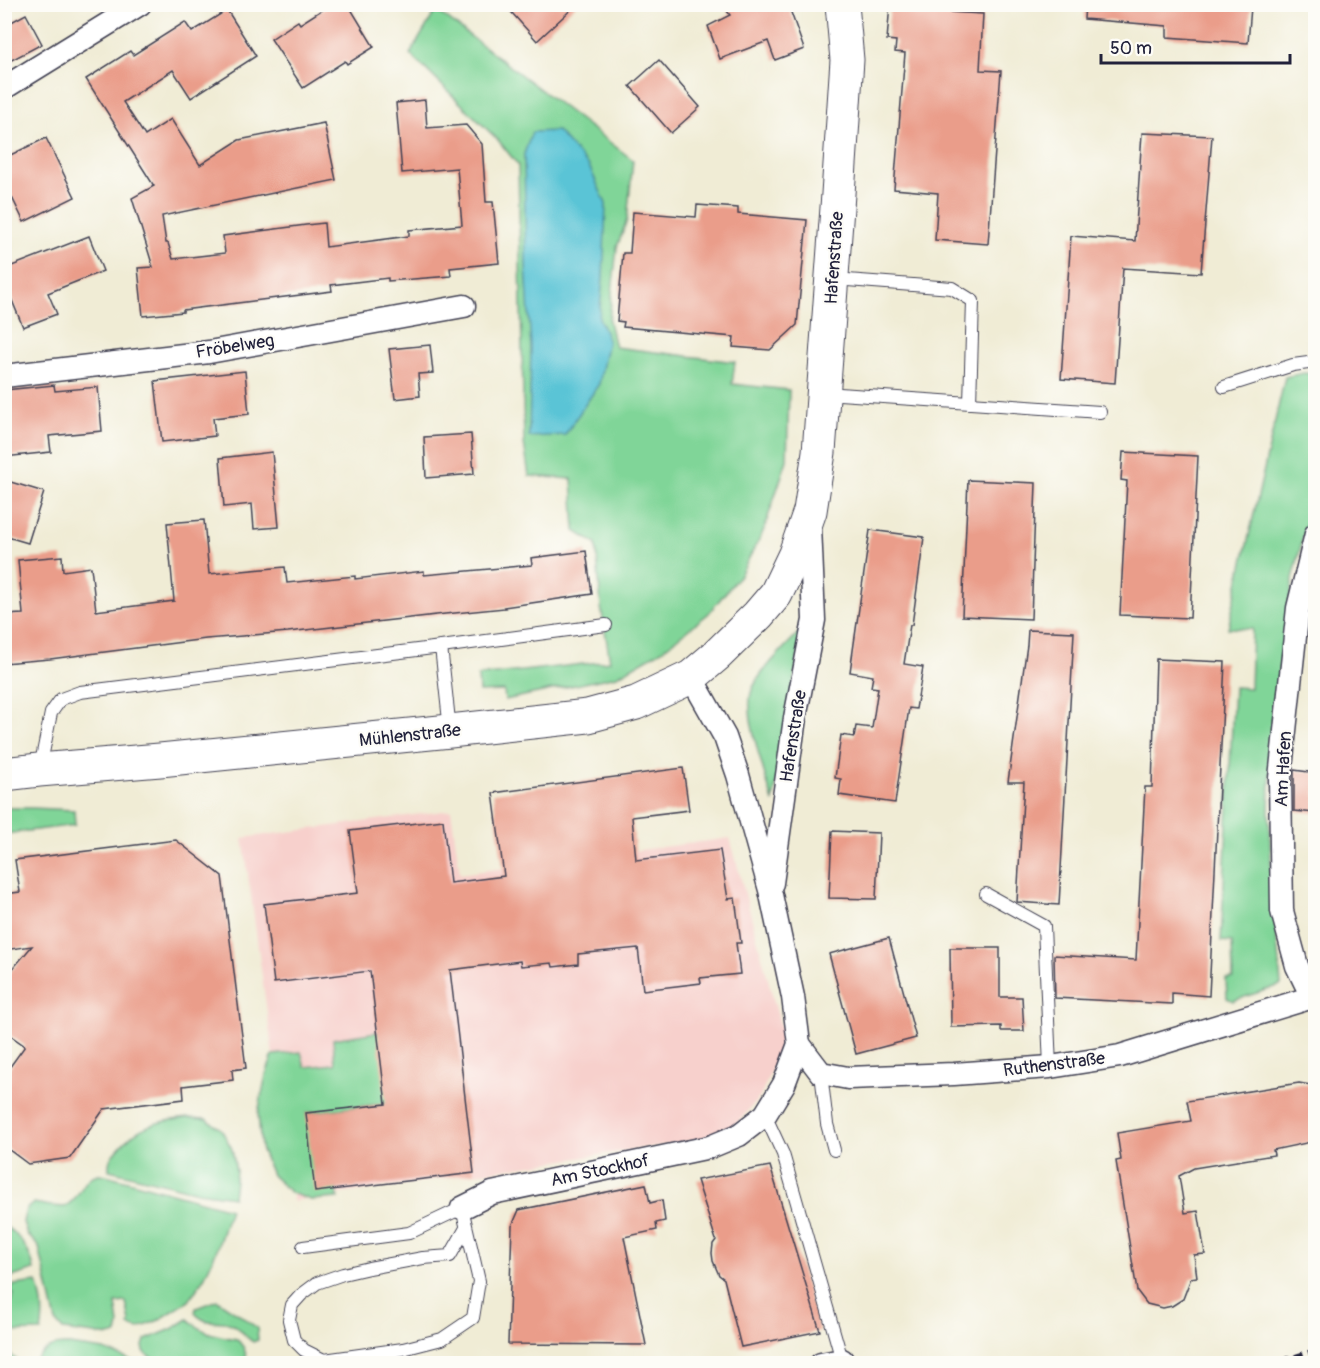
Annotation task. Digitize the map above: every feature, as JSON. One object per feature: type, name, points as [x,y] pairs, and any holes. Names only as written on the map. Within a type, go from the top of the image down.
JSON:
[{"type":"main road","name":"Hafenstraße","points":[[776,594],[795,554],[810,511],[819,452],[847,60],[842,4]]},
{"type":"main road","points":[[847,60],[859,4]]},
{"type":"main road","name":"Mühlenstraße","points":[[4,774],[588,716],[636,703],[691,677],[737,636],[776,594]]},
{"type":"main road","points":[[4,761],[39,770]]},
{"type":"street","points":[[4,88],[140,4]]},
{"type":"street","name":"Fröbelweg","points":[[4,376],[210,352],[464,306]]},
{"type":"street","name":"Hafenstraße","points":[[770,890],[795,718],[814,620],[810,511]]},
{"type":"street","name":"Am Hafen","points":[[1314,998],[1297,966],[1282,911],[1280,778],[1298,608],[1316,534]]},
{"type":"street","name":"Hafenstraße","points":[[691,677],[725,737],[738,775],[770,890],[793,997],[799,1044]]},
{"type":"street","name":"Ruthenstraße","points":[[821,1074],[848,1078],[1050,1067],[1119,1056],[1314,998]]},
{"type":"street","points":[[799,1044],[821,1074]]},
{"type":"street","name":"Am Stockhof","points":[[464,1218],[492,1193],[710,1147],[739,1135],[765,1115],[784,1084],[799,1044]]},
{"type":"lane","points":[[833,279],[952,288],[973,301],[970,403]]},
{"type":"lane","points":[[1224,387],[1293,365],[1316,362]]},
{"type":"lane","points":[[824,393],[1100,411]]},
{"type":"lane","points":[[39,770],[51,713],[61,699],[80,692],[606,625]]},
{"type":"lane","points":[[441,647],[450,731]]},
{"type":"lane","points":[[986,894],[1044,926],[1050,1067]]},
{"type":"lane","points":[[821,1074],[827,1124],[834,1150]]},
{"type":"lane","points":[[765,1115],[783,1154],[831,1362]]},
{"type":"lane","points":[[303,1247],[409,1233],[464,1218]]},
{"type":"lane","points":[[464,1218],[480,1281],[473,1318],[442,1339],[402,1349],[324,1360],[304,1350],[294,1340],[289,1320],[292,1305],[317,1283],[369,1268],[423,1258],[450,1256],[464,1218]]},
{"type":"shaded area","points":[[451,810],[460,874],[730,838],[783,1035],[777,1057],[760,1097],[738,1122],[718,1137],[293,1201],[243,838]]},
{"type":"green space","points":[[436,10],[633,160],[627,220],[617,247],[609,321],[615,347],[735,362],[732,384],[789,390],[787,460],[763,532],[740,575],[708,614],[662,650],[617,676],[505,700],[504,691],[479,692],[478,676],[610,661],[601,607],[596,544],[575,531],[572,479],[529,476],[524,443],[518,165],[498,140],[410,54]]},
{"type":"green space","points":[[1304,373],[1315,374],[1315,487],[1293,579],[1272,714],[1269,811],[1272,888],[1281,985],[1233,1001],[1227,998],[1226,979],[1233,978],[1232,942],[1221,941],[1234,687],[1250,688],[1252,629],[1228,628],[1285,377]]},
{"type":"green space","points":[[803,628],[773,802],[753,731],[750,716],[751,693],[766,668]]},
{"type":"green space","points":[[4,808],[74,810],[75,825],[5,834]]},
{"type":"green space","points":[[377,1032],[414,1100],[306,1113],[337,1189],[338,1198],[311,1200],[291,1193],[272,1175],[261,1148],[258,1113],[273,1055],[301,1052],[305,1067],[335,1064],[333,1039]]},
{"type":"green space","points":[[188,1118],[206,1119],[221,1129],[232,1149],[236,1171],[233,1197],[198,1192],[109,1170],[112,1156],[133,1134],[158,1123]]},
{"type":"green space","points":[[99,1174],[230,1209],[216,1252],[204,1278],[189,1301],[159,1320],[138,1329],[129,1326],[126,1302],[116,1303],[119,1325],[117,1334],[110,1336],[63,1330],[56,1322],[39,1247],[27,1234],[23,1222],[26,1209],[34,1203],[65,1207],[90,1178]]},
{"type":"green space","points":[[5,1226],[24,1245],[34,1270],[9,1278],[5,1276],[10,1263],[5,1258]]},
{"type":"green space","points":[[37,1282],[43,1318],[41,1331],[5,1332],[5,1309],[14,1294],[11,1290],[14,1285]]},
{"type":"green space","points":[[217,1300],[257,1328],[258,1340],[253,1342],[231,1324],[204,1320],[195,1313],[196,1308]]},
{"type":"green space","points":[[188,1319],[211,1334],[237,1339],[244,1348],[248,1363],[161,1363],[147,1355],[143,1346],[145,1340],[172,1329]]},
{"type":"green space","points":[[69,1345],[104,1350],[138,1363],[27,1363],[35,1360],[51,1347]]},
{"type":"green space","points":[[5,1351],[19,1362],[26,1363],[5,1363]]},
{"type":"water","points":[[557,131],[589,166],[606,204],[599,318],[608,340],[599,384],[565,435],[529,437],[531,348],[526,266],[524,154],[532,132]]},
{"type":"building","points":[[331,4],[348,4],[374,47],[347,64],[345,61],[303,88],[271,39],[298,21],[300,24]]},
{"type":"building","points":[[504,4],[577,4],[537,41]]},
{"type":"building","points":[[745,4],[788,4],[804,49],[775,60],[768,41],[720,59],[708,26],[730,15],[727,11]]},
{"type":"building","points":[[890,4],[931,4],[930,11],[983,14],[980,70],[1001,71],[988,244],[935,240],[938,193],[894,189],[905,53],[895,52],[896,41],[887,40]]},
{"type":"building","points":[[1085,4],[1225,4],[1251,7],[1248,43],[1167,37],[1167,26],[1084,19]]},
{"type":"building","points":[[227,10],[256,56],[191,98],[173,70],[123,102],[145,136],[171,119],[200,165],[239,140],[324,123],[336,180],[162,216],[166,243],[168,243],[173,259],[225,253],[223,236],[306,225],[324,223],[326,247],[409,236],[409,230],[462,225],[457,168],[402,173],[396,103],[425,100],[427,128],[466,125],[482,144],[486,202],[493,202],[499,263],[450,268],[451,276],[388,281],[388,278],[331,285],[332,291],[143,316],[138,268],[153,267],[132,198],[154,186],[86,79],[130,51],[133,55],[185,22],[192,32]]},
{"type":"building","points":[[26,14],[42,44],[4,64],[4,26]]},
{"type":"building","points":[[659,60],[700,107],[671,133],[630,86]]},
{"type":"building","points":[[1142,133],[1212,136],[1201,273],[1123,268],[1115,383],[1061,379],[1071,236],[1135,241]]},
{"type":"building","points":[[46,138],[75,197],[24,222],[4,181],[4,158]]},
{"type":"building","points":[[697,205],[738,208],[738,214],[807,220],[797,325],[770,350],[733,347],[734,337],[623,327],[624,322],[617,321],[623,253],[630,253],[633,212],[696,217]]},
{"type":"building","points":[[89,236],[103,271],[48,293],[57,314],[23,327],[4,281],[4,269]]},
{"type":"building","points":[[430,345],[433,373],[418,374],[420,396],[395,399],[389,349]]},
{"type":"building","points":[[245,371],[249,414],[213,418],[215,436],[162,442],[155,381]]},
{"type":"building","points":[[54,385],[55,391],[98,387],[102,431],[49,436],[51,452],[4,457],[5,390]]},
{"type":"building","points":[[471,434],[474,474],[426,478],[424,437]]},
{"type":"building","points":[[272,452],[279,527],[254,529],[252,504],[224,507],[220,458]]},
{"type":"building","points":[[1123,452],[1198,456],[1190,618],[1120,615],[1127,481],[1121,480]]},
{"type":"building","points":[[4,480],[44,492],[28,543],[4,536]]},
{"type":"building","points":[[968,480],[1036,483],[1031,619],[962,616]]},
{"type":"building","points":[[204,520],[209,574],[285,567],[287,583],[355,576],[355,579],[424,571],[424,575],[532,565],[531,558],[586,551],[592,594],[505,608],[206,639],[4,663],[4,615],[23,614],[18,560],[62,556],[63,571],[91,567],[96,611],[174,601],[167,523]]},
{"type":"building","points":[[870,530],[924,537],[912,625],[910,625],[904,664],[923,667],[916,709],[909,708],[895,803],[839,795],[841,779],[835,778],[841,735],[854,737],[856,726],[872,728],[878,688],[871,687],[873,676],[850,672]]},
{"type":"building","points":[[1028,630],[1074,632],[1059,905],[1017,902],[1024,782],[1008,782]]},
{"type":"building","points":[[1156,659],[1225,662],[1209,996],[1172,993],[1172,1004],[1055,998],[1054,955],[1136,960],[1145,787],[1152,787]]},
{"type":"building","points":[[683,768],[689,810],[632,817],[636,860],[720,850],[728,899],[735,898],[741,943],[736,943],[740,974],[700,978],[701,983],[643,990],[638,948],[578,954],[578,964],[553,967],[552,963],[521,966],[520,961],[450,970],[474,1173],[315,1192],[306,1113],[386,1104],[370,971],[274,983],[264,904],[358,893],[350,831],[443,820],[450,883],[504,876],[493,793]]},
{"type":"building","points":[[1294,770],[1316,773],[1316,813],[1294,811]]},
{"type":"building","points":[[832,831],[879,833],[876,899],[829,898]]},
{"type":"building","points":[[176,840],[222,876],[246,1068],[232,1070],[233,1080],[183,1086],[184,1099],[104,1109],[70,1158],[28,1164],[4,1146],[4,1075],[25,1046],[4,1031],[4,979],[32,946],[4,950],[4,894],[20,892],[15,860]]},
{"type":"building","points":[[889,938],[916,1038],[856,1054],[829,954]]},
{"type":"building","points":[[950,948],[1000,948],[1000,997],[1022,997],[1024,1031],[1001,1031],[1001,1026],[951,1027]]},
{"type":"building","points":[[1299,1083],[1316,1086],[1316,1141],[1273,1150],[1274,1155],[1194,1168],[1179,1176],[1185,1213],[1198,1211],[1205,1254],[1194,1255],[1197,1277],[1191,1278],[1183,1299],[1172,1306],[1163,1308],[1147,1304],[1137,1291],[1116,1161],[1121,1160],[1117,1133],[1191,1121],[1187,1101]]},
{"type":"building","points":[[770,1166],[820,1331],[741,1347],[724,1279],[719,1275],[713,1261],[713,1244],[716,1240],[697,1180]]},
{"type":"building","points":[[646,1184],[650,1203],[662,1200],[665,1221],[656,1223],[657,1230],[624,1237],[646,1345],[508,1344],[512,1226],[519,1210]]},
{"type":"railway","points":[[1269,1364],[1316,1350]]}]
